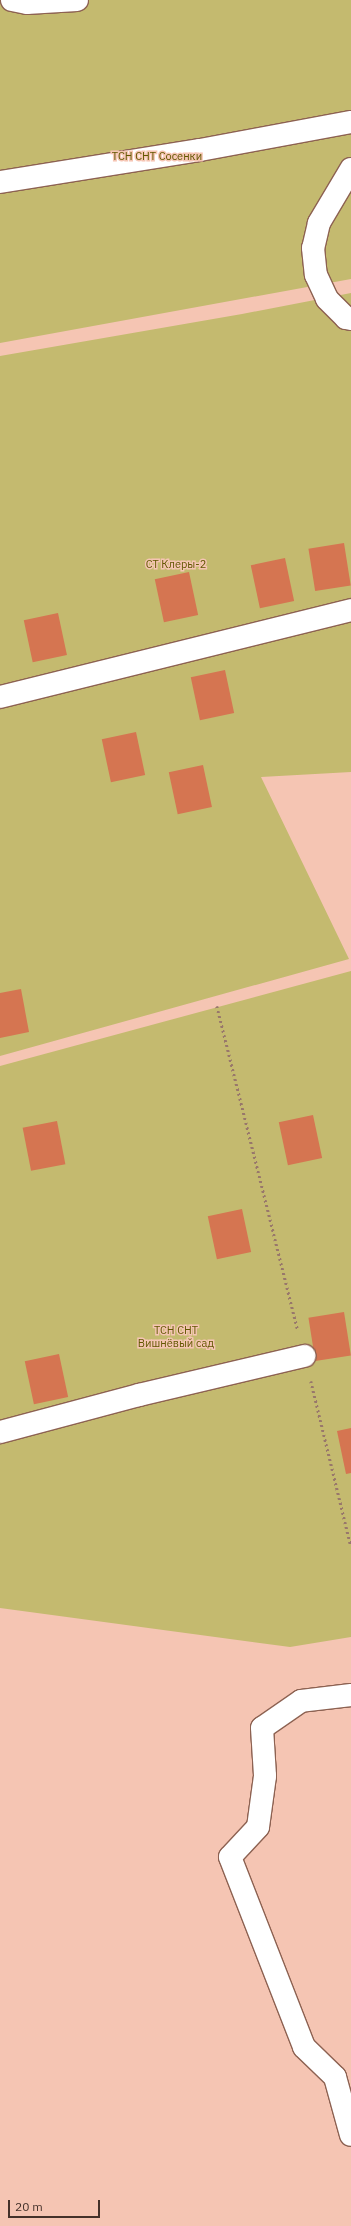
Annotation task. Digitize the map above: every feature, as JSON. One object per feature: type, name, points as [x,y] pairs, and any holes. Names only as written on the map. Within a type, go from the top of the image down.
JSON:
[{"type":"lane","points":[[12,0],[26,4],[77,0]]},
{"type":"lane","points":[[0,182],[200,150],[351,122]]},
{"type":"lane","points":[[351,169],[320,223],[313,248],[316,275],[327,299],[346,318],[351,319]]},
{"type":"lane","points":[[0,697],[351,610]]},
{"type":"lane","points":[[0,1432],[139,1395],[304,1356]]},
{"type":"lane","points":[[351,1695],[301,1701],[262,1728],[265,1776],[258,1827],[230,1857],[304,2047],[335,2077],[351,2135]]},
{"type":"path","points":[[217,1006],[351,1546]]},
{"type":"green space","name":"ТСН СНТ Сосенки","points":[[0,0],[351,0],[351,279],[0,343]]},
{"type":"green space","name":"СТ Клеры-2","points":[[351,293],[351,772],[261,777],[349,959],[0,1056],[0,356],[242,314]]},
{"type":"green space","name":"ТСН СНТ Вишнёвый сад","points":[[351,971],[351,1637],[290,1647],[0,1608],[0,1066]]},
{"type":"building","points":[[344,543],[351,585],[315,591],[308,549]]},
{"type":"building","points":[[285,558],[294,601],[260,608],[251,565]]},
{"type":"building","points":[[189,572],[198,615],[164,622],[155,579]]},
{"type":"building","points":[[58,613],[67,655],[33,662],[24,620]]},
{"type":"building","points":[[225,670],[234,713],[200,720],[191,677]]},
{"type":"building","points":[[136,732],[145,775],[111,782],[102,739]]},
{"type":"building","points":[[203,765],[212,807],[178,814],[169,772]]},
{"type":"building","points":[[21,989],[29,1032],[0,1038],[0,993]]},
{"type":"building","points":[[313,1115],[322,1158],[288,1165],[279,1122]]},
{"type":"building","points":[[57,1121],[65,1164],[31,1171],[23,1128]]},
{"type":"building","points":[[242,1209],[251,1252],[217,1259],[208,1216]]},
{"type":"building","points":[[344,1312],[351,1355],[315,1361],[308,1318]]},
{"type":"building","points":[[59,1354],[68,1397],[34,1404],[25,1361]]},
{"type":"building","points":[[351,1428],[351,1473],[346,1474],[337,1431]]}]
